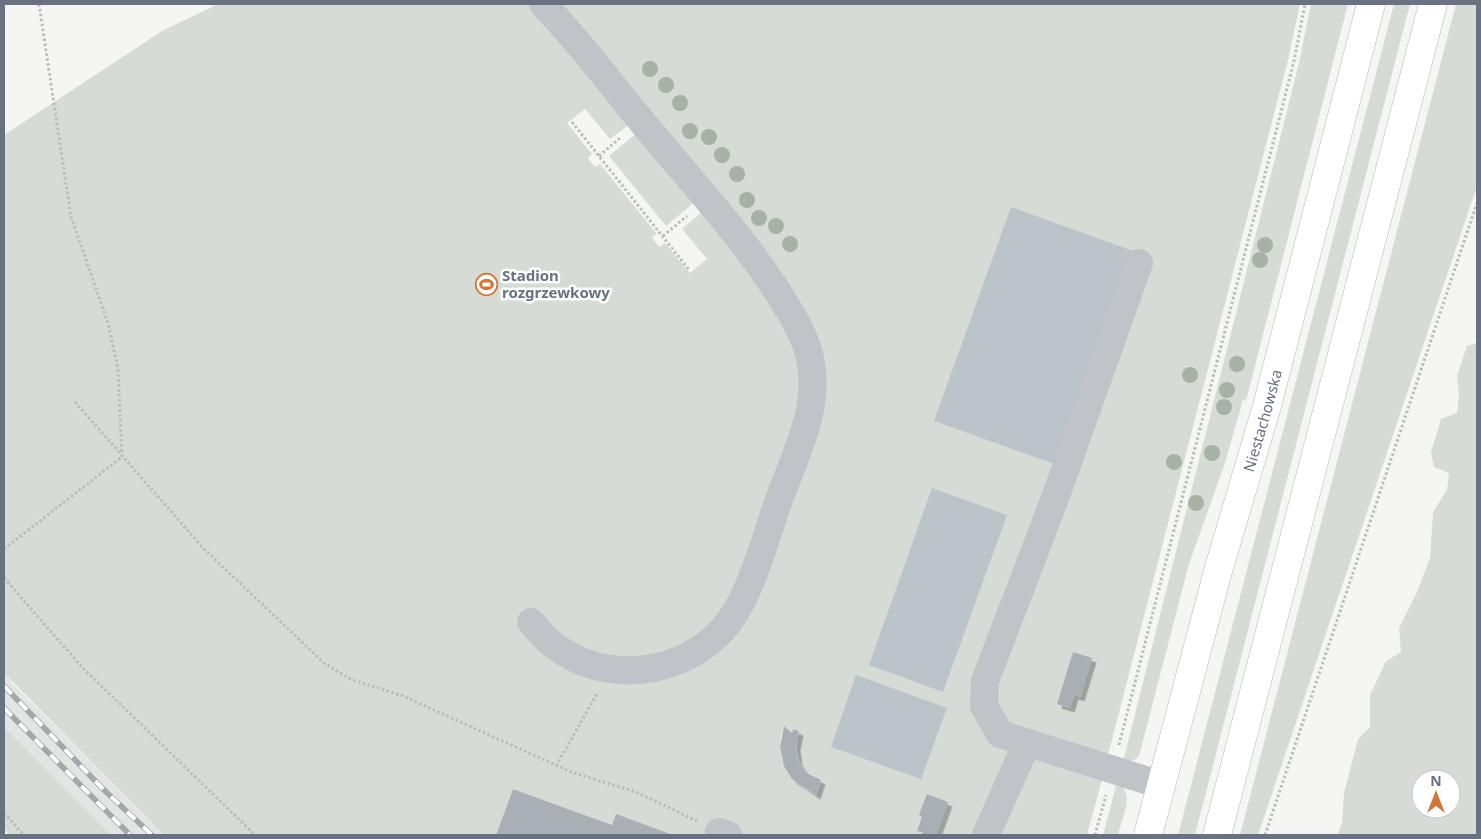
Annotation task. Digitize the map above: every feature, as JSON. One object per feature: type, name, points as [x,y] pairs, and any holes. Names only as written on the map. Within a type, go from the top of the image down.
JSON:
[{"type":"main road","points":[[1217,835],[1433,4]]},
{"type":"main road","name":"Niestachowska","points":[[1148,835],[1218,572],[1267,406],[1370,5]]},
{"type":"lane","points":[[531,622],[562,652],[585,663],[610,670],[636,671],[661,667],[684,659],[722,631],[745,594],[811,408],[812,373],[802,334],[759,263],[543,4]]},
{"type":"lane","points":[[1138,263],[1054,502],[985,681],[984,706],[1000,734],[1162,784]]},
{"type":"lane","points":[[986,835],[1027,743]]},
{"type":"path","points":[[39,4],[71,217],[108,323],[118,369],[122,457]]},
{"type":"path","points":[[1095,835],[1291,71],[1305,4]]},
{"type":"path","points":[[572,122],[690,271]]},
{"type":"path","points":[[663,236],[707,200]]},
{"type":"path","points":[[1265,835],[1477,204]]},
{"type":"path","points":[[75,402],[204,549],[324,663],[350,679],[402,696],[556,766],[636,792],[724,834]]},
{"type":"path","points":[[4,549],[122,457]]},
{"type":"path","points":[[4,578],[81,666],[255,835]]},
{"type":"path","points":[[556,766],[610,670]]},
{"type":"path","points":[[4,813],[24,835]]},
{"type":"shaded area","points":[[218,4],[528,4],[537,12],[631,123],[610,139],[585,109],[567,123],[592,154],[588,158],[595,167],[600,164],[657,234],[652,237],[659,247],[665,243],[690,273],[707,259],[682,229],[703,211],[747,266],[788,330],[797,351],[803,382],[798,417],[734,592],[716,619],[694,639],[670,653],[643,660],[616,659],[588,652],[562,638],[538,616],[523,627],[550,653],[581,670],[612,679],[644,679],[676,671],[705,656],[730,632],[751,601],[817,423],[822,377],[816,350],[800,311],[765,257],[740,223],[556,4],[1300,4],[1288,60],[1107,759],[1072,748],[1067,764],[1103,776],[1087,835],[673,835],[616,815],[612,825],[513,789],[496,835],[164,835],[4,673],[4,135],[162,31]],"holes":[[[784,726],[792,733],[793,729],[799,731],[797,754],[803,767],[821,780],[816,795],[798,783],[785,767],[780,748]]]},
{"type":"shaded area","points":[[1311,4],[1348,4],[1246,401],[1243,400],[1225,463],[1189,564],[1139,756],[1134,760],[1123,762],[1299,63]]},
{"type":"shaded area","points":[[1394,4],[1410,4],[1195,835],[1178,835]]},
{"type":"shaded area","points":[[1456,4],[1477,4],[1477,186],[1258,835],[1240,835]]},
{"type":"shaded area","points":[[638,132],[695,202],[666,226],[609,156]]},
{"type":"shaded area","points":[[1011,207],[1133,251],[1057,465],[934,421]]},
{"type":"shaded area","points":[[1477,343],[1477,835],[1337,835],[1342,823],[1344,793],[1358,739],[1370,727],[1370,695],[1386,661],[1401,652],[1399,628],[1417,592],[1430,558],[1433,512],[1447,490],[1449,473],[1434,467],[1431,452],[1441,419],[1457,413],[1459,395],[1457,376],[1467,346]]},
{"type":"shaded area","points":[[932,488],[1007,515],[943,692],[869,665]]},
{"type":"shaded area","points":[[4,673],[164,835],[111,835],[4,727]]},
{"type":"shaded area","points":[[856,675],[947,708],[921,779],[831,747]]},
{"type":"shaded area","points":[[4,727],[111,835],[9,835],[4,828]]},
{"type":"shaded area","points":[[1117,782],[1126,793],[1127,799],[1124,814],[1118,835],[1103,835]]},
{"type":"building","points":[[1073,652],[1092,658],[1080,697],[1074,695],[1070,708],[1057,704]]},
{"type":"building","points":[[784,726],[792,733],[793,729],[799,731],[796,746],[798,761],[807,773],[821,780],[816,795],[792,779],[784,766],[780,747]]},
{"type":"building","points":[[513,789],[612,825],[616,814],[673,835],[496,835]]},
{"type":"building","points":[[927,794],[948,802],[936,835],[917,831],[922,817],[919,815]]},
{"type":"railway","points":[[4,686],[103,789],[152,835]]},
{"type":"railway","points":[[4,708],[130,835]]},
{"type":"place","name":"Stadion rozgrzewkowy","points":[[486,284]]}]
